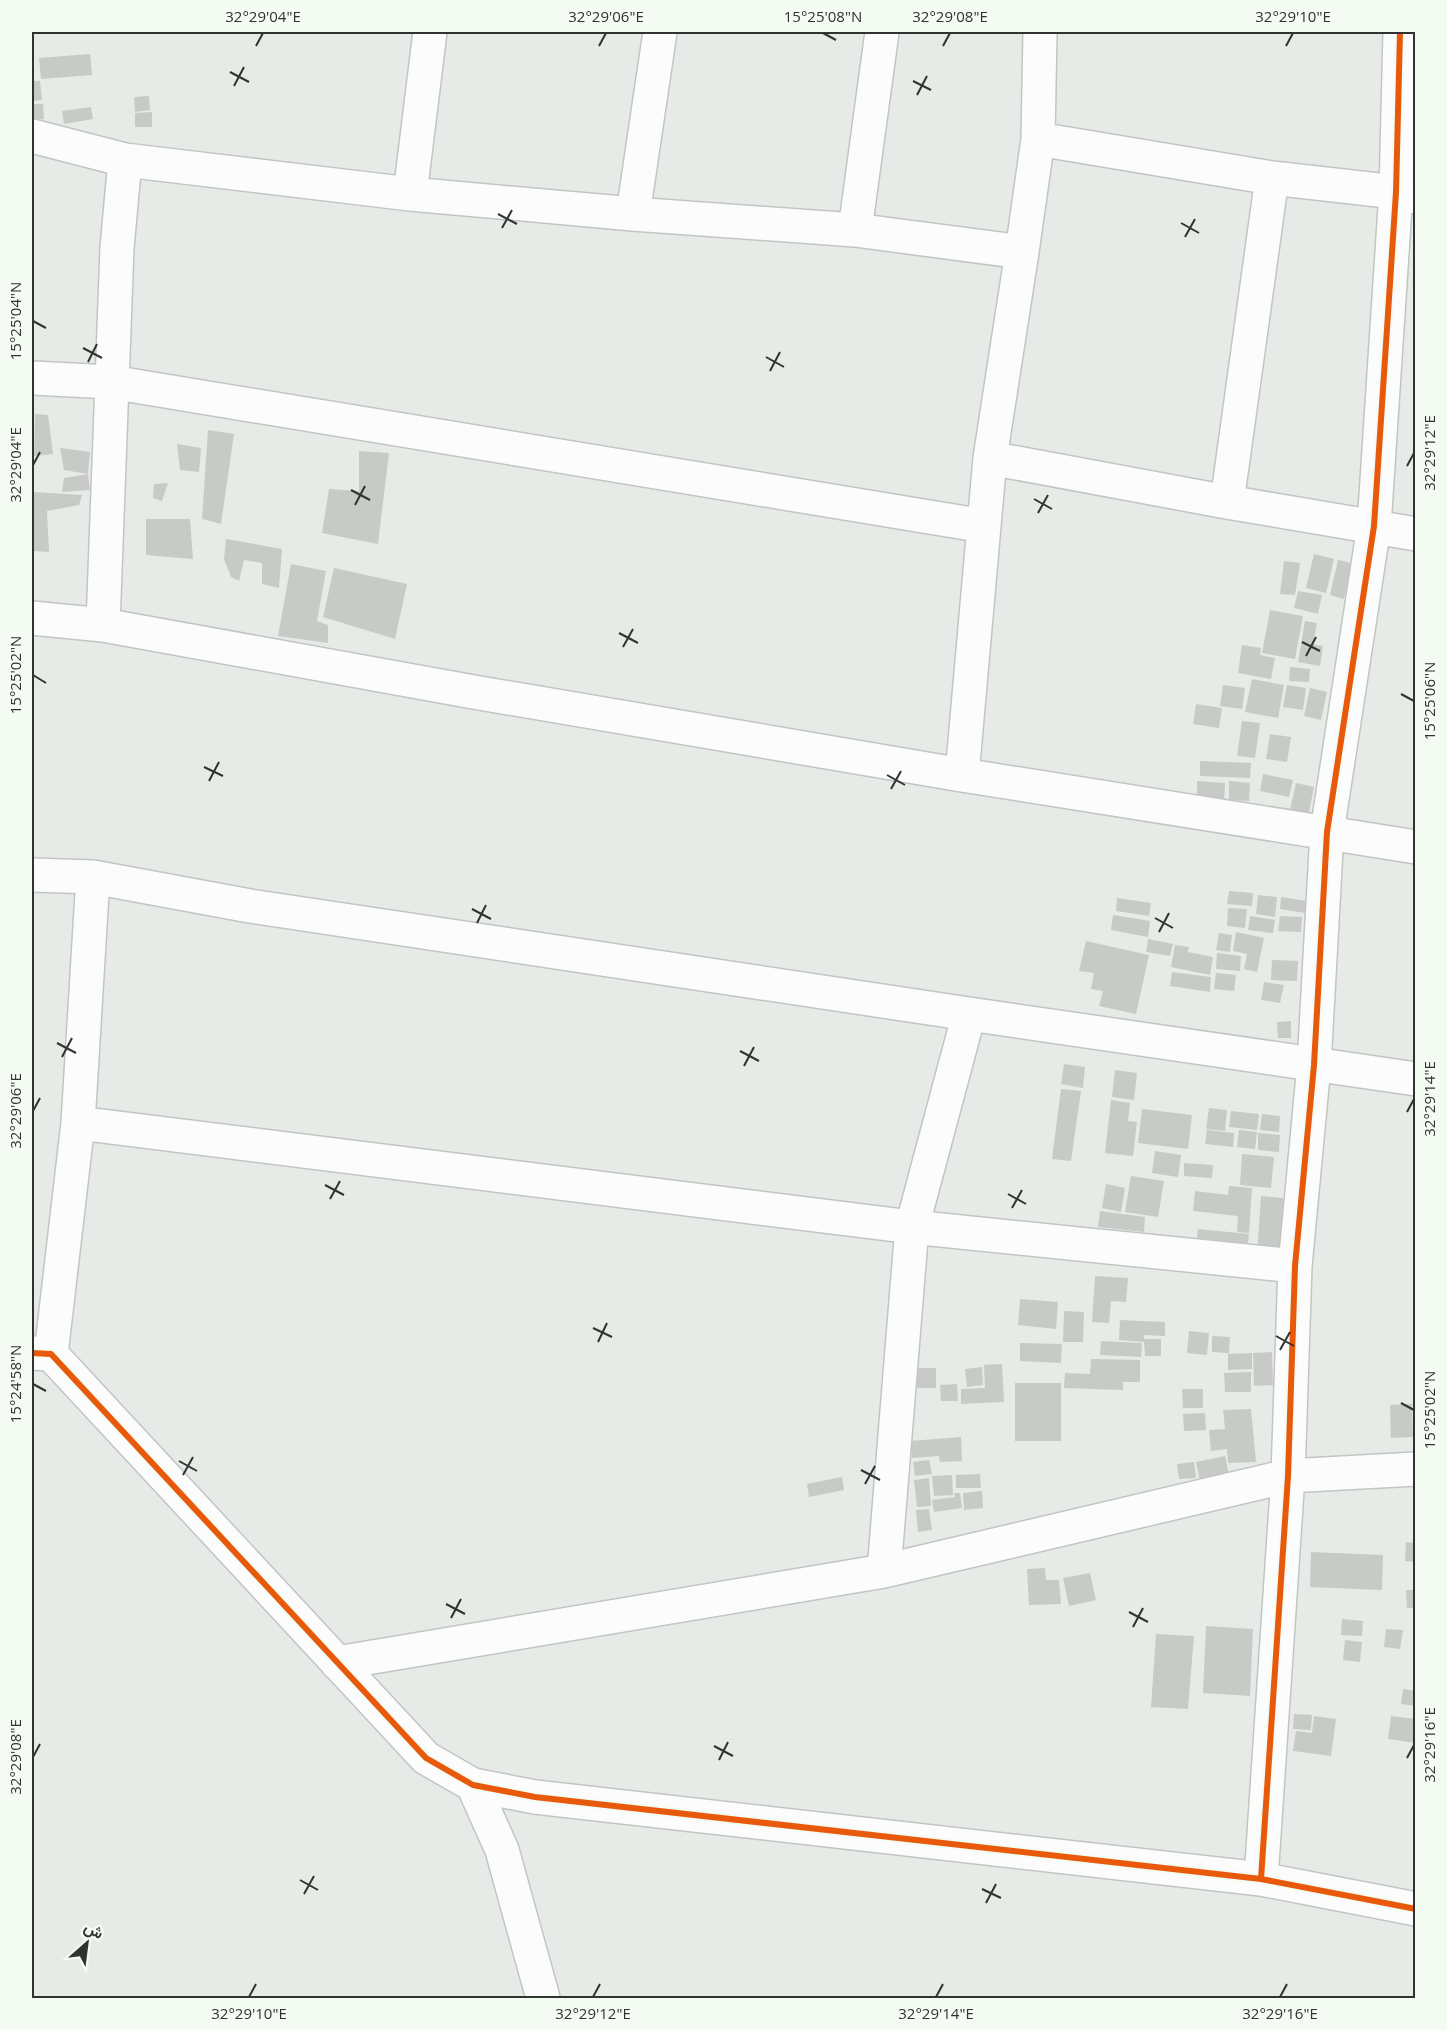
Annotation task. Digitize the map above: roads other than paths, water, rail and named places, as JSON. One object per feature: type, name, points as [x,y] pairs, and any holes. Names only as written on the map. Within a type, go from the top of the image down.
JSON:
[{"type":"street","points":[[410,194],[430,32]]},
{"type":"street","points":[[633,214],[660,32]]},
{"type":"street","points":[[855,230],[882,32]]},
{"type":"street","points":[[962,775],[990,458],[1038,139],[1040,32]]},
{"type":"street","points":[[1261,1879],[1288,1476],[1295,1266],[1314,1065],[1327,832],[1374,526],[1406,194],[1405,40]]},
{"type":"street","points":[[32,136],[125,160],[410,194],[633,214],[855,230],[1022,252]]},
{"type":"street","points":[[1038,139],[1272,178],[1406,194]]},
{"type":"street","points":[[103,625],[117,248],[125,160]]},
{"type":"street","points":[[1227,502],[1272,178]]},
{"type":"street","points":[[32,378],[111,382],[984,526]]},
{"type":"street","points":[[990,458],[1416,534]]},
{"type":"street","points":[[32,618],[103,625],[480,693],[962,775],[1416,847]]},
{"type":"street","points":[[32,875],[93,877],[250,906],[1416,1079]]},
{"type":"street","points":[[93,877],[78,1123],[41,1354],[426,1758],[473,1785],[535,1797],[1261,1879],[1416,1909]]},
{"type":"street","points":[[884,1571],[912,1227],[969,1014]]},
{"type":"street","points":[[78,1123],[912,1227],[1295,1266]]},
{"type":"street","points":[[337,1663],[884,1571],[1288,1476],[1416,1469]]},
{"type":"street","points":[[473,1785],[502,1850],[543,1998]]}]
